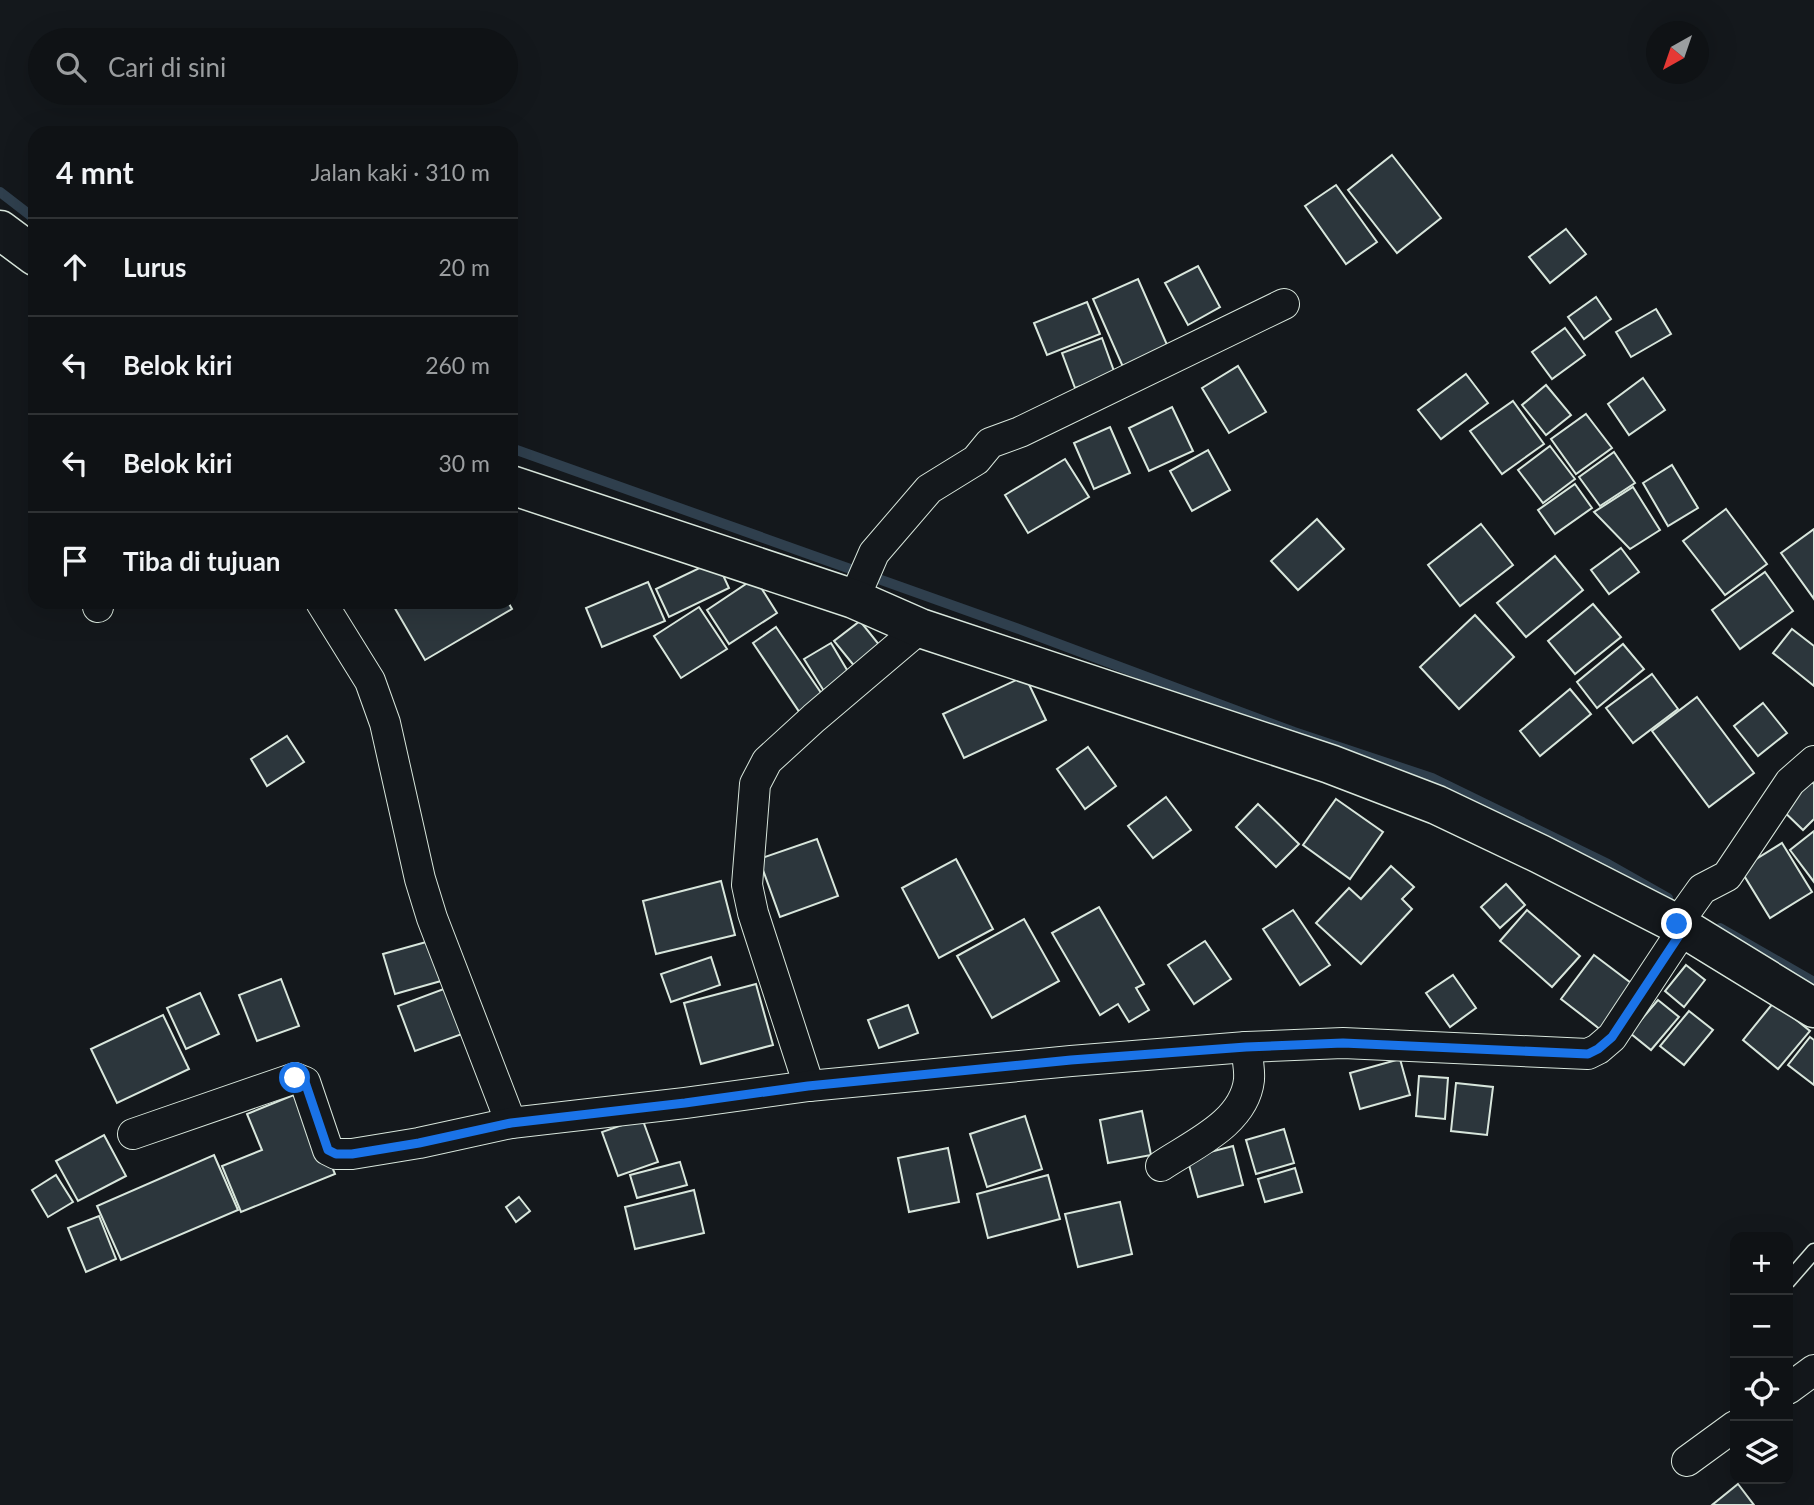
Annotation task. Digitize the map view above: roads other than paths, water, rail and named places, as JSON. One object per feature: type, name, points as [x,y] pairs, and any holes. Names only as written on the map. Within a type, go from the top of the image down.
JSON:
[{"type":"street","points":[[0,230],[28,251]]},
{"type":"street","points":[[857,593],[874,553],[929,489],[976,460],[990,443],[1020,432],[1284,304]]},
{"type":"street","points":[[518,487],[857,593],[920,628],[1330,764],[1437,805],[1682,922],[1814,1008]]},
{"type":"street","points":[[325,609],[370,681],[385,723],[420,879],[432,918],[511,1123]]},
{"type":"street","points":[[808,1086],[753,913],[747,885],[755,784],[767,761],[920,628]]},
{"type":"street","points":[[133,1134],[295,1078],[305,1082],[328,1150],[336,1154],[352,1154],[511,1123],[808,1086],[1071,1060],[1343,1043],[1588,1054],[1612,1037],[1702,889],[1727,876],[1790,782],[1814,761]]},
{"type":"street","points":[[1161,1166],[1228,1120],[1241,1106],[1249,1077],[1246,1047]]},
{"type":"street","points":[[1793,1385],[1814,1370]]},
{"type":"street","points":[[1686,1461],[1730,1430]]},
{"type":"lane","points":[[1793,1275],[1814,1251]]},
{"type":"waterway","points":[[0,192],[28,214]]},
{"type":"waterway","points":[[518,450],[1016,628],[1294,732],[1432,778],[1608,864],[1668,898]]},
{"type":"waterway","points":[[1720,928],[1814,982]]}]
